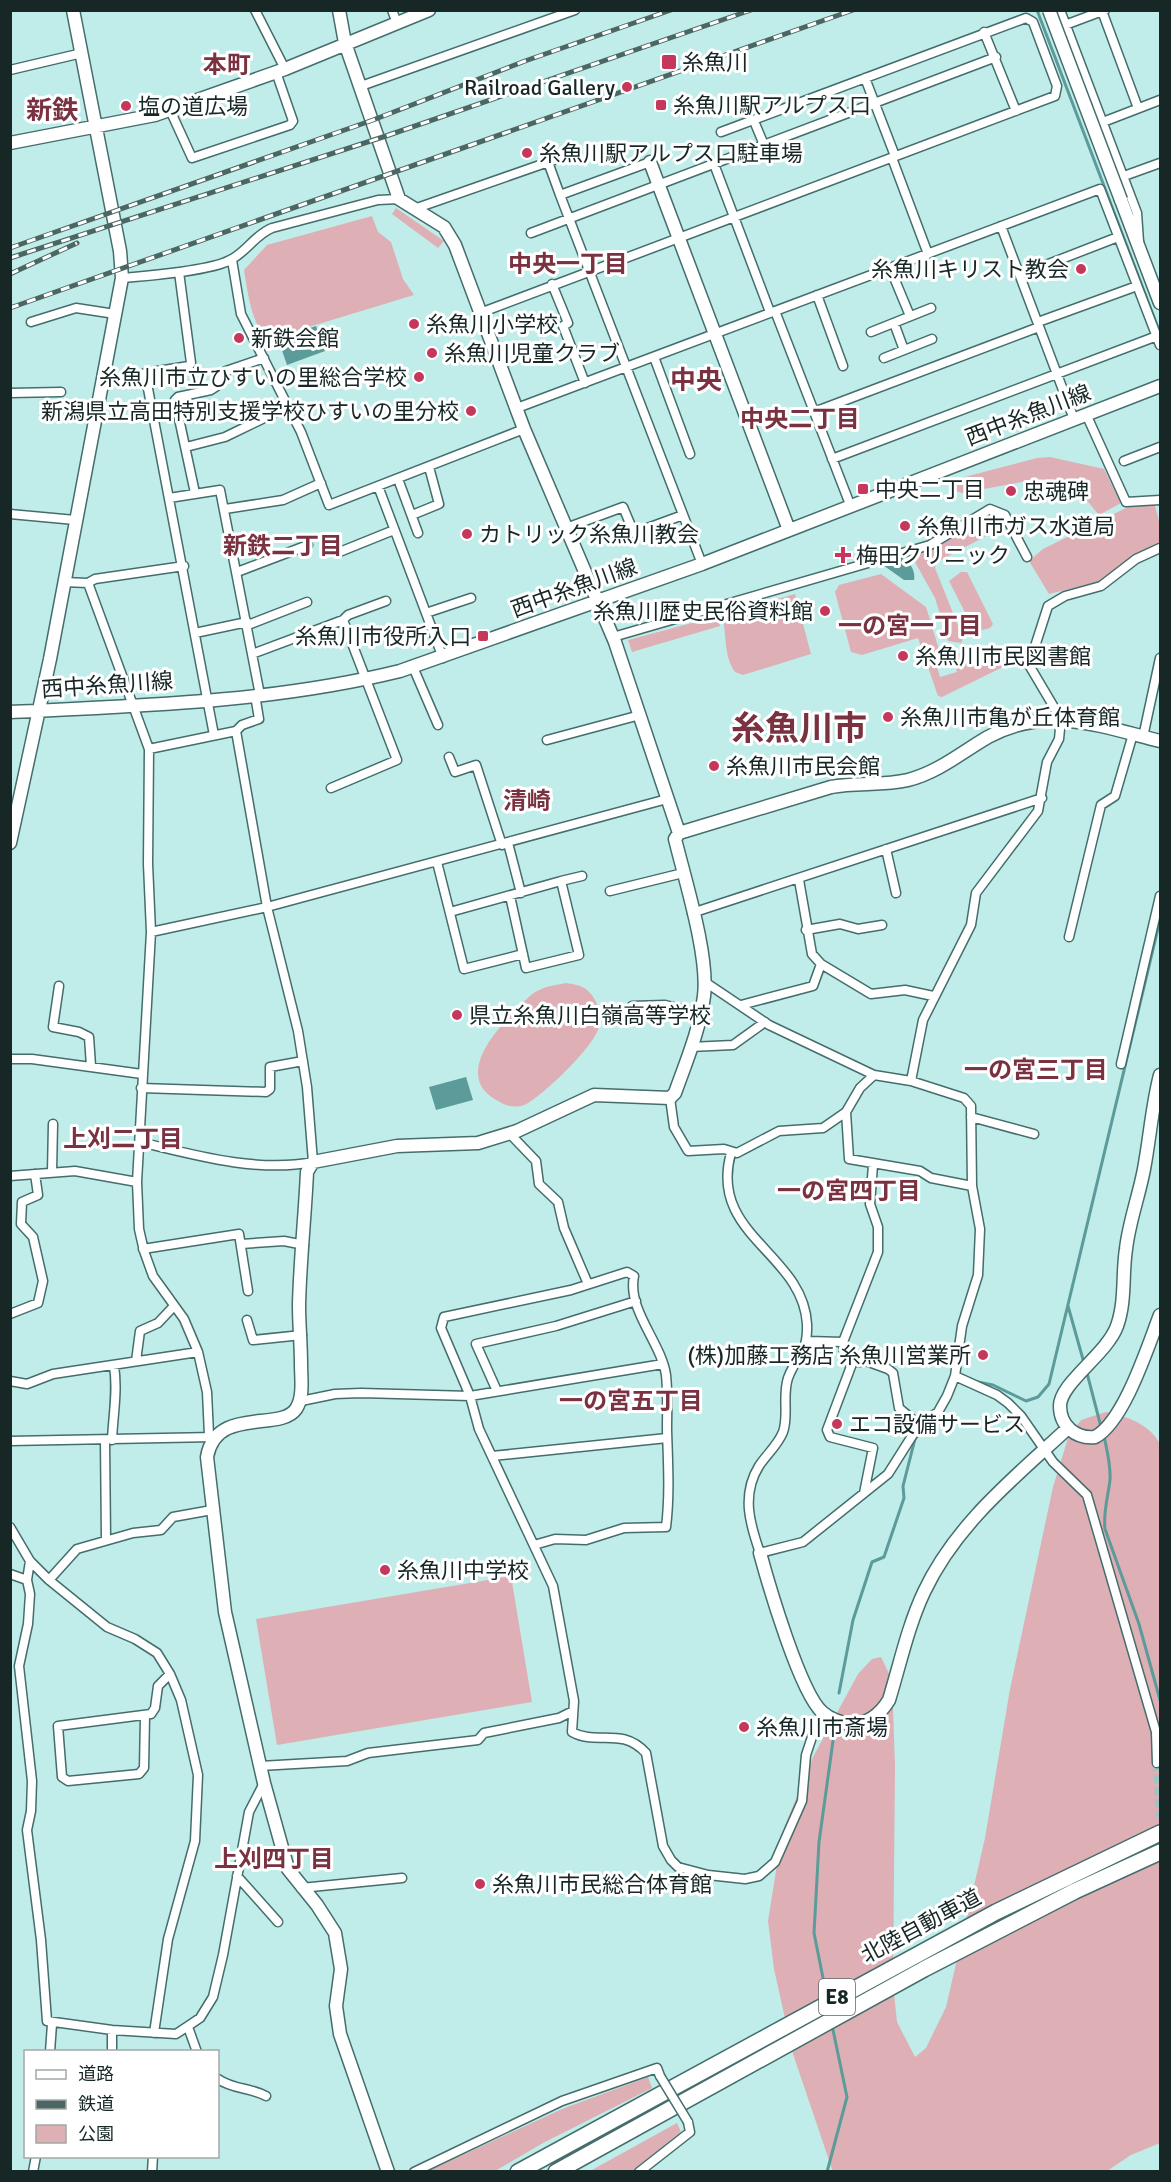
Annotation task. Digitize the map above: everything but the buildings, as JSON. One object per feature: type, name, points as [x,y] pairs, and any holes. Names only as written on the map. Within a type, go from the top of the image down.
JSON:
[{"type":"highway","name":"北陸自動車道","points":[[518,2172],[996,1912],[1161,1833]]},
{"type":"highway","name":"北陸自動車道","points":[[556,2172],[934,1964],[1075,1891],[1161,1852]]},
{"type":"street","points":[[11,840],[122,278],[120,251],[73,10]]},
{"type":"street","points":[[170,110],[192,158],[290,125],[293,121],[281,71],[255,10]]},
{"type":"street","points":[[339,10],[345,43],[399,199]]},
{"type":"street","points":[[392,10],[397,23]]},
{"type":"street","points":[[10,143],[97,128],[170,110],[281,71],[429,10]]},
{"type":"street","points":[[361,86],[575,10]]},
{"type":"street","points":[[1049,10],[1121,200],[1158,288],[1161,303]]},
{"type":"street","points":[[1037,33],[1062,18],[1103,11],[1138,108]]},
{"type":"street","points":[[480,313],[588,270],[1055,96],[1057,86],[1033,22],[1026,18],[722,132]]},
{"type":"street","points":[[1062,18],[1137,213],[1139,245]]},
{"type":"street","points":[[984,32],[1016,111]]},
{"type":"street","points":[[10,70],[82,53]]},
{"type":"street","points":[[531,233],[996,57]]},
{"type":"street","points":[[865,78],[928,254]]},
{"type":"street","points":[[1103,122],[1161,100]]},
{"type":"street","points":[[754,121],[764,145]]},
{"type":"street","points":[[414,209],[577,152]]},
{"type":"street","points":[[548,162],[702,564]]},
{"type":"street","points":[[560,195],[650,162],[789,530]]},
{"type":"street","points":[[1124,176],[1160,163]]},
{"type":"street","points":[[714,164],[850,507]]},
{"type":"street","points":[[517,408],[1100,189],[1159,340],[1057,372],[832,459]]},
{"type":"street","points":[[122,278],[178,272],[232,260],[256,236],[272,228],[378,200],[399,199],[438,223],[449,234],[524,429],[613,637],[640,715],[678,832],[675,839],[705,982],[700,1014],[675,1093],[670,1098],[594,1095],[510,1134],[462,1145],[397,1146],[313,1162],[260,1165],[187,1153],[140,1142]]},
{"type":"street","points":[[1001,226],[1074,419]]},
{"type":"street","points":[[1020,275],[1118,237]]},
{"type":"street","points":[[232,260],[241,314],[289,406],[329,505],[524,429]]},
{"type":"street","points":[[890,268],[910,316]]},
{"type":"street","points":[[178,272],[190,363],[189,366],[145,373],[184,566],[214,735]]},
{"type":"street","points":[[552,284],[568,323],[563,326],[585,383]]},
{"type":"street","points":[[814,412],[1137,286]]},
{"type":"street","points":[[817,295],[843,366]]},
{"type":"street","points":[[31,322],[76,308],[115,314]]},
{"type":"street","points":[[871,332],[931,308]]},
{"type":"street","points":[[894,323],[904,350]]},
{"type":"street","points":[[884,358],[932,339]]},
{"type":"street","points":[[654,357],[690,454]]},
{"type":"street","points":[[195,493],[175,400],[178,397],[211,390],[217,386],[226,371],[264,358]]},
{"type":"street","name":"西中糸魚川線","points":[[10,712],[257,695],[366,680],[413,667],[702,564],[1161,386]]},
{"type":"street","points":[[10,393],[61,392]]},
{"type":"street","points":[[186,447],[225,437],[289,406]]},
{"type":"street","points":[[1086,414],[1126,502],[1161,500]]},
{"type":"street","points":[[1124,460],[1161,447]]},
{"type":"street","points":[[412,515],[439,504],[429,467]]},
{"type":"street","points":[[398,479],[418,533]]},
{"type":"street","points":[[225,509],[283,500],[321,483]]},
{"type":"street","points":[[378,486],[443,658]]},
{"type":"street","points":[[149,749],[236,731],[242,725],[259,720],[247,624],[225,509],[218,488],[169,498]]},
{"type":"street","points":[[566,528],[623,507],[634,533],[683,515]]},
{"type":"street","points":[[613,637],[930,544],[990,509],[1005,515],[1027,557]]},
{"type":"street","points":[[10,514],[75,520]]},
{"type":"street","points":[[337,553],[394,530]]},
{"type":"street","points":[[237,572],[308,545]]},
{"type":"street","points":[[911,1081],[923,1020],[933,996],[971,925],[976,893],[1038,811],[1042,798],[1044,772],[1059,739],[1061,719],[1029,665],[1048,606],[1065,596],[1101,586],[1136,559],[1161,548]]},
{"type":"street","points":[[63,582],[88,583],[95,579],[184,566]]},
{"type":"street","points":[[88,583],[149,749],[148,864],[152,932],[137,1182],[143,1249],[153,1276],[184,1319],[198,1352],[207,1392],[212,1436],[207,1457],[225,1612],[260,1766],[288,1869],[317,1905],[334,1933],[341,1969],[336,2006],[340,2034],[388,2172]]},
{"type":"street","points":[[426,613],[471,598]]},
{"type":"street","points":[[252,654],[343,620],[348,615],[386,601]]},
{"type":"street","points":[[195,633],[247,624],[307,602]]},
{"type":"street","points":[[331,788],[397,760],[343,620]]},
{"type":"street","points":[[1069,937],[1101,805],[1114,796],[1138,735],[1161,658]]},
{"type":"street","points":[[413,667],[438,725]]},
{"type":"street","points":[[547,740],[640,715]]},
{"type":"street","points":[[678,832],[831,787],[854,783],[907,780],[944,765],[1008,728],[1039,720],[1061,719],[1161,741]]},
{"type":"street","points":[[10,1441],[212,1436],[226,1429],[295,1412],[301,1401],[302,1335],[299,1307],[307,1172],[313,1162],[303,1061],[293,1007],[267,907],[236,731]]},
{"type":"street","points":[[449,757],[455,772],[476,765],[522,892]]},
{"type":"street","points":[[692,914],[1042,798]]},
{"type":"street","points":[[152,932],[267,907],[667,800]]},
{"type":"street","points":[[886,849],[896,893]]},
{"type":"street","points":[[437,862],[464,969],[523,954]]},
{"type":"street","points":[[609,891],[683,873]]},
{"type":"street","points":[[450,912],[582,876]]},
{"type":"street","points":[[799,880],[812,954],[821,964],[871,994],[905,990],[933,996]]},
{"type":"street","points":[[510,896],[526,968],[579,955],[561,881]]},
{"type":"street","points":[[1121,1064],[1161,896]]},
{"type":"street","points":[[807,930],[840,924],[858,929],[882,925]]},
{"type":"street","points":[[741,1005],[813,986],[821,964]]},
{"type":"street","points":[[705,982],[765,1022],[874,1075],[911,1081],[964,1098],[971,1106],[972,1186],[980,1229],[978,1275],[962,1326],[956,1376],[938,1412],[919,1425],[888,1474],[803,1542],[760,1553]]},
{"type":"street","points":[[59,986],[53,1027],[80,1032],[89,1037],[91,1066]]},
{"type":"street","points":[[632,1006],[665,1005],[700,1014]]},
{"type":"street","points":[[690,1047],[733,1045],[765,1022]]},
{"type":"street","points":[[10,1059],[91,1066],[142,1074]]},
{"type":"street","points":[[141,1088],[266,1092],[270,1089],[270,1067],[303,1061]]},
{"type":"street","points":[[670,1098],[674,1126],[688,1151],[724,1149],[731,1153],[743,1151],[779,1131],[823,1128],[846,1112],[860,1088],[874,1075]]},
{"type":"street","points":[[1161,1075],[1143,1176],[1126,1249],[1122,1311],[1116,1328],[1102,1352],[1062,1395],[1060,1413],[1068,1428],[1079,1436],[1088,1437],[1103,1432],[1109,1426],[1132,1386],[1161,1315]]},
{"type":"street","points":[[846,1112],[849,1159],[873,1165],[920,1171],[932,1178],[972,1186]]},
{"type":"street","points":[[971,1117],[1034,1134]]},
{"type":"street","points":[[52,1172],[53,1124]]},
{"type":"street","points":[[510,1134],[536,1161],[539,1184],[558,1202],[564,1228],[588,1284]]},
{"type":"street","points":[[731,1153],[727,1167],[727,1185],[734,1210],[743,1226],[789,1278],[806,1316],[808,1341],[789,1377],[782,1436],[752,1480],[748,1498],[748,1520],[778,1616],[811,1695],[826,1715],[841,1723],[856,1724],[870,1720],[882,1712],[889,1700],[914,1618],[938,1565],[968,1522],[1068,1428]]},
{"type":"street","points":[[873,1165],[870,1204],[879,1227],[878,1252],[843,1342],[844,1353],[888,1369],[893,1373],[898,1408],[919,1425]]},
{"type":"street","points":[[10,1176],[75,1171],[137,1182]]},
{"type":"street","points":[[10,1314],[38,1303],[43,1281],[33,1237],[21,1224],[22,1202],[38,1195],[35,1174]]},
{"type":"street","points":[[143,1249],[239,1234],[248,1291]]},
{"type":"street","points":[[240,1244],[284,1241],[304,1245]]},
{"type":"street","points":[[534,1545],[555,1539],[586,1539],[624,1528],[666,1527],[669,1498],[666,1374],[636,1301],[632,1288],[634,1276],[627,1272],[588,1284],[444,1317],[441,1328],[470,1396],[478,1429],[553,1586],[574,1701],[572,1728],[576,1734],[624,1738],[636,1743],[646,1753],[663,1846],[678,1867],[708,1875],[745,1879],[759,1876],[775,1862],[802,1801],[807,1755],[813,1734],[826,1715]]},
{"type":"street","points":[[497,1391],[476,1344],[556,1326],[636,1301]]},
{"type":"street","points":[[136,1361],[140,1331],[158,1323],[174,1306]]},
{"type":"street","points":[[247,1320],[253,1340],[302,1335]]},
{"type":"street","points":[[808,1341],[843,1342]]},
{"type":"street","points":[[10,1381],[27,1384],[53,1374],[198,1352]]},
{"type":"street","points":[[863,1360],[853,1361],[827,1430],[830,1437],[873,1448],[864,1493]]},
{"type":"street","points":[[301,1401],[335,1394],[361,1393],[470,1396],[663,1364]]},
{"type":"street","points":[[106,1540],[109,1440],[117,1386],[114,1366]]},
{"type":"street","points":[[956,1376],[997,1395],[1008,1403],[1021,1416],[1053,1462],[1087,1495],[1156,1732],[1157,1762]]},
{"type":"street","points":[[492,1456],[667,1438]]},
{"type":"street","points":[[49,1580],[77,1549],[134,1533],[161,1530],[173,1517],[212,1510]]},
{"type":"street","points":[[11,1527],[30,1561],[49,1580],[107,1628],[157,1653],[170,1674],[181,1700],[198,1775],[195,1841],[168,1939],[154,2033]]},
{"type":"street","points":[[30,1561],[27,1580],[30,1594],[28,1624],[19,1666],[32,1780],[31,1811],[27,1830],[41,1940],[47,2021],[52,2024],[176,2034],[200,2018],[213,1996],[224,1955],[249,1812],[264,1783]]},
{"type":"street","points":[[10,1574],[27,1580]]},
{"type":"street","points":[[145,1716],[144,1768],[139,1774],[68,1781],[62,1777],[58,1726],[145,1716],[155,1708],[158,1686],[170,1674]]},
{"type":"street","points":[[260,1766],[347,1761],[368,1753],[478,1740],[484,1732],[559,1718],[573,1712]]},
{"type":"street","points":[[237,1876],[278,1922]]},
{"type":"street","points":[[301,1888],[402,1878]]},
{"type":"street","points":[[50,2050],[52,2024]]},
{"type":"street","points":[[188,2027],[196,2050]]},
{"type":"street","points":[[112,2030],[112,2050]]},
{"type":"street","points":[[414,2172],[562,2101],[657,2068],[688,2122],[690,2132],[639,2172]]},
{"type":"street","points":[[219,2079],[237,2088],[251,2088],[266,2097]]},
{"type":"green space","points":[[396,208],[444,241],[438,248],[392,214]]},
{"type":"green space","points":[[372,216],[378,232],[391,242],[403,279],[414,295],[266,340],[254,315],[244,270],[267,245]]},
{"type":"green space","points":[[1050,457],[1104,469],[1121,503],[1099,515],[1084,497],[1052,480],[1038,479],[962,493],[956,491],[954,484],[957,479],[1037,458]]},
{"type":"green space","points":[[1132,505],[1155,506],[1160,524],[1160,543],[1132,557],[1098,582],[1049,594],[1029,561],[1043,549]]},
{"type":"green space","points":[[988,513],[1001,516],[1006,523],[1005,526],[937,562],[935,568],[963,638],[961,643],[948,641],[935,598],[911,555]]},
{"type":"green space","points":[[961,572],[967,572],[993,624],[990,628],[975,632],[949,581]]},
{"type":"green space","points":[[881,574],[926,607],[940,653],[936,663],[940,677],[957,672],[952,656],[967,649],[984,660],[1011,649],[1017,660],[942,697],[938,696],[918,638],[862,655],[851,652],[835,592],[839,585]]},
{"type":"green space","points":[[795,594],[811,654],[743,675],[735,672],[727,651],[722,615]]},
{"type":"green space","points":[[718,616],[720,626],[632,652],[628,640]]},
{"type":"green space","points":[[566,983],[583,987],[595,1000],[600,1020],[595,1036],[579,1057],[546,1090],[520,1106],[505,1105],[485,1091],[479,1080],[478,1068],[488,1043],[506,1020],[532,994]]},
{"type":"green space","points":[[1106,1412],[1144,1426],[1160,1444],[1160,2143],[1131,2155],[1107,2171],[833,2172],[793,2054],[774,1969],[768,1921],[782,1833],[813,1757],[858,1674],[872,1659],[881,1657],[892,1680],[895,1766],[893,1984],[897,2022],[915,2057],[926,2048],[946,2007],[985,1838],[1010,1689],[1053,1487],[1068,1438],[1081,1420]]},
{"type":"green space","points":[[511,1576],[532,1702],[277,1745],[256,1619]]},
{"type":"green space","points":[[648,2077],[652,2088],[543,2143],[495,2171],[428,2171],[562,2109]]},
{"type":"green space","points":[[677,2123],[681,2132],[632,2171],[590,2171]]},
{"type":"water","points":[[316,326],[325,351],[287,365],[278,339]]},
{"type":"water","points":[[898,558],[905,560],[911,566],[914,580],[904,580],[880,563]]},
{"type":"water","points":[[466,1077],[473,1100],[436,1110],[429,1087]]},
{"type":"waterway","points":[[1037,10],[1160,333]]},
{"type":"waterway","points":[[973,1381],[993,1385],[1026,1401],[1038,1397],[1049,1384],[1160,920]]},
{"type":"waterway","points":[[1068,1306],[1084,1363]]},
{"type":"waterway","points":[[1087,1373],[1101,1427]]},
{"type":"waterway","points":[[839,1693],[853,1620],[872,1562],[884,1557],[904,1498],[903,1486],[915,1439],[926,1425]]},
{"type":"waterway","points":[[1104,1436],[1110,1474],[1105,1529],[1139,1624],[1160,1700]]},
{"type":"waterway","points":[[827,1998],[814,1933],[819,1842],[833,1741]]},
{"type":"waterway","points":[[827,2172],[847,2097],[832,2025]]},
{"type":"tunnel","points":[[1157,1763],[1160,1817]]},
{"type":"railway","points":[[10,248],[373,120],[525,61],[671,10]]},
{"type":"railway","points":[[10,258],[386,136],[751,10]]},
{"type":"railway","points":[[10,308],[853,10]]},
{"type":"railway","points":[[10,274],[77,243]]},
{"type":"place","name":"糸魚川","points":[[669,62]]},
{"type":"place","name":"Railroad Gallery","points":[[627,87]]},
{"type":"place","name":"糸魚川駅アルプス口","points":[[661,105]]},
{"type":"place","name":"塩の道広場","points":[[126,106]]},
{"type":"place","name":"糸魚川駅アルプス口駐車場","points":[[527,153]]},
{"type":"place","name":"糸魚川キリスト教会","points":[[1081,269]]},
{"type":"place","name":"糸魚川小学校","points":[[414,324]]},
{"type":"place","name":"新鉄会館","points":[[239,338]]},
{"type":"place","name":"糸魚川児童クラブ","points":[[432,353]]},
{"type":"place","name":"糸魚川市立ひすいの里総合学校","points":[[419,377]]},
{"type":"place","name":"新潟県立高田特別支援学校ひすいの里分校","points":[[471,411]]},
{"type":"place","name":"中央二丁目","points":[[863,489]]},
{"type":"place","name":"忠魂碑","points":[[1011,491]]},
{"type":"place","name":"糸魚川市ガス水道局","points":[[905,526]]},
{"type":"place","name":"カトリック糸魚川教会","points":[[467,534]]},
{"type":"place","name":"梅田クリニック","points":[[843,555]]},
{"type":"place","name":"糸魚川歴史民俗資料館","points":[[825,611]]},
{"type":"place","name":"糸魚川市役所入口","points":[[483,636]]},
{"type":"place","name":"糸魚川市民図書館","points":[[903,656]]},
{"type":"place","name":"糸魚川市亀が丘体育館","points":[[888,717]]},
{"type":"place","name":"糸魚川市民会館","points":[[714,766]]},
{"type":"place","name":"県立糸魚川白嶺高等学校","points":[[457,1015]]},
{"type":"place","name":"(株)加藤工務店 糸魚川営業所","points":[[983,1355]]},
{"type":"place","name":"エコ設備サービス","points":[[837,1424]]},
{"type":"place","name":"糸魚川中学校","points":[[385,1570]]},
{"type":"place","name":"糸魚川市斎場","points":[[744,1727]]},
{"type":"place","name":"糸魚川市民総合体育館","points":[[480,1884]]},
{"type":"district","name":"本町","points":[[227,65]]},
{"type":"district","name":"新鉄","points":[[52,111]]},
{"type":"district","name":"中央一丁目","points":[[568,264]]},
{"type":"district","name":"中央","points":[[696,381]]},
{"type":"district","name":"中央二丁目","points":[[800,419]]},
{"type":"district","name":"新鉄二丁目","points":[[283,546]]},
{"type":"district","name":"一の宮一丁目","points":[[910,626]]},
{"type":"district","name":"糸魚川市","points":[[799,729]]},
{"type":"district","name":"清崎","points":[[527,801]]},
{"type":"district","name":"一の宮三丁目","points":[[1036,1070]]},
{"type":"district","name":"上刈二丁目","points":[[123,1139]]},
{"type":"district","name":"一の宮四丁目","points":[[849,1191]]},
{"type":"district","name":"一の宮五丁目","points":[[631,1401]]},
{"type":"district","name":"上刈四丁目","points":[[274,1859]]}]
